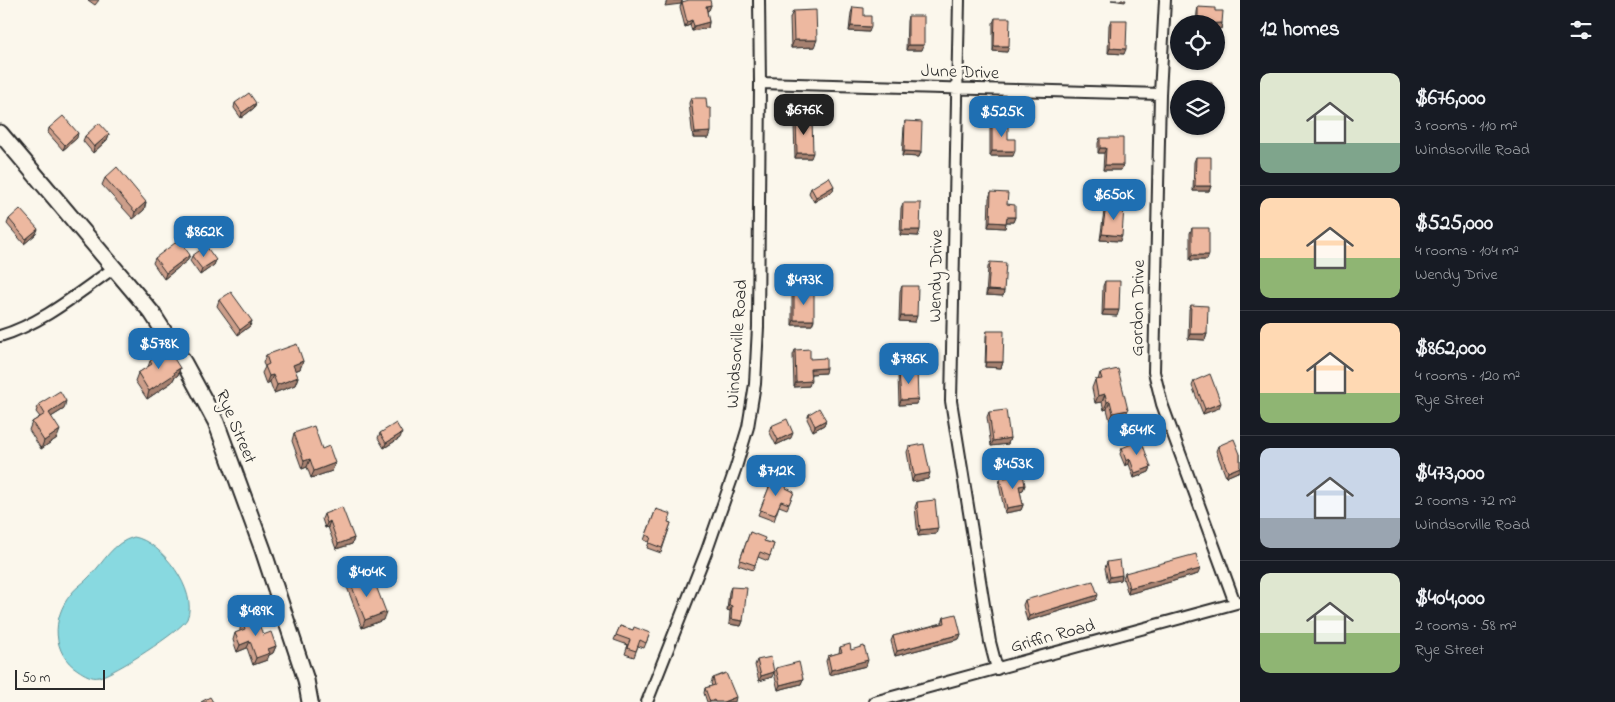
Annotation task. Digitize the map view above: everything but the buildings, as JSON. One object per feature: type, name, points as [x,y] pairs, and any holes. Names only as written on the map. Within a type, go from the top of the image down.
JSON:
[{"type":"street","name":"Windsorville Road","points":[[647,702],[707,550],[748,427],[755,384],[758,327],[759,0]]},
{"type":"street","name":"Wendy Drive","points":[[959,0],[951,401],[990,642],[997,669]]},
{"type":"street","name":"Gordon Drive","points":[[1165,0],[1160,94],[1154,372],[1162,404],[1237,602]]},
{"type":"street","name":"June Drive","points":[[760,83],[1160,94]]},
{"type":"street","name":"Rye Street","points":[[0,133],[152,313],[184,363],[216,422],[266,560],[306,680],[310,702]]},
{"type":"street","points":[[0,336],[18,330],[44,317],[114,268]]},
{"type":"street","name":"Griffin Road","points":[[874,702],[1237,602]]},
{"type":"water","points":[[134,537],[145,541],[155,548],[175,569],[188,595],[189,608],[187,619],[173,633],[132,660],[107,674],[91,677],[69,663],[63,655],[57,635],[60,614],[64,604],[73,592],[88,578],[109,553],[126,540]]}]
